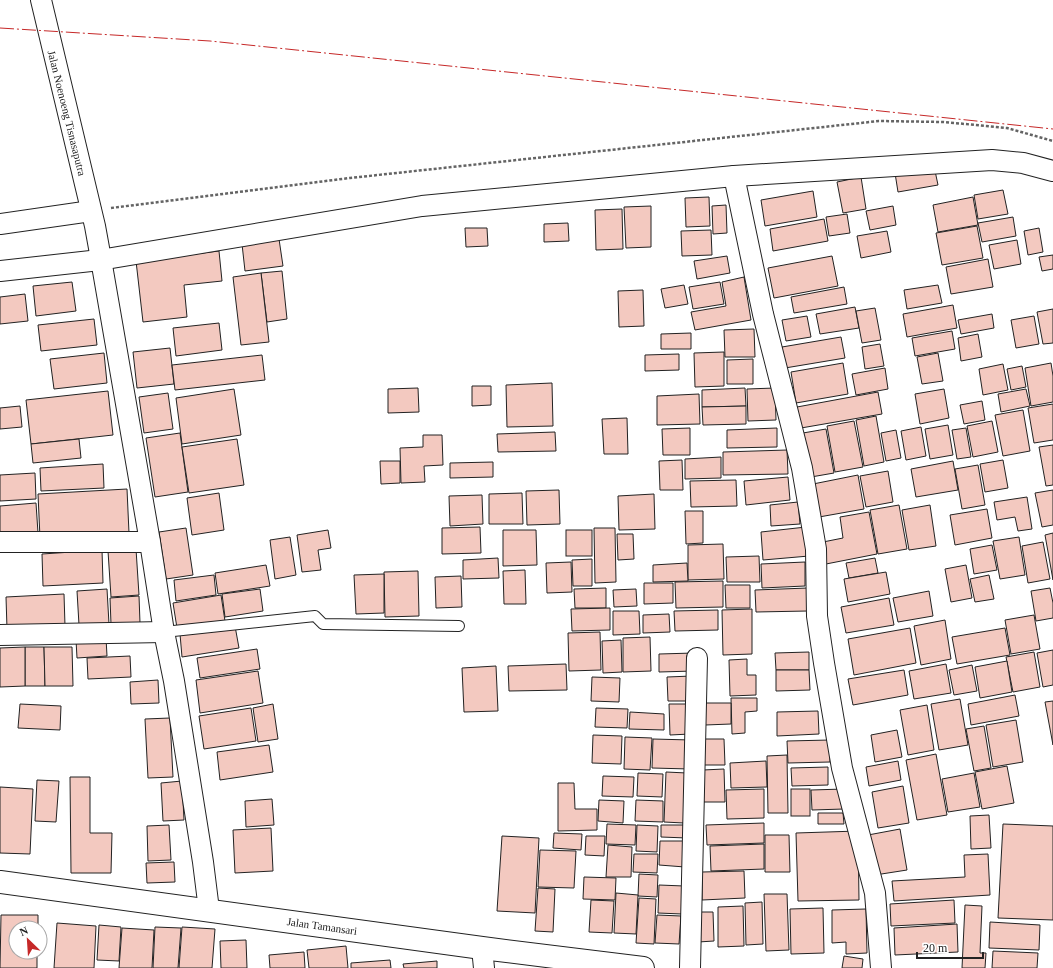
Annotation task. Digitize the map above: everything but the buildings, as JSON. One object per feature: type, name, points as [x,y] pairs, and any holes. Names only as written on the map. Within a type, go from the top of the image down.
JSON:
[{"type":"main road","name":"Jalan Tamansari","points":[[0,882],[209,910],[483,958],[643,968]]},
{"type":"street","name":"Jalan Noenoeng Tisnasaputra","points":[[40,0],[93,218],[100,254],[150,542],[164,632],[175,688],[203,862],[209,910]]},
{"type":"street","points":[[0,271],[100,254],[422,206],[734,176],[992,160],[1023,163],[1053,171]]},
{"type":"street","points":[[734,176],[763,314],[802,468],[816,548],[817,616],[824,663],[842,768],[875,893],[881,968]]},
{"type":"street","points":[[0,224],[93,218]]},
{"type":"street","points":[[0,542],[150,542]]},
{"type":"street","points":[[0,635],[164,632]]},
{"type":"street","points":[[690,968],[697,658]]},
{"type":"lane","points":[[164,632],[315,616],[323,624],[459,626]]},
{"type":"path","points":[[93,218],[350,178],[879,121],[944,122],[1007,128],[1053,141]]},
{"type":"power","points":[[0,28],[210,41],[1053,129]]}]
